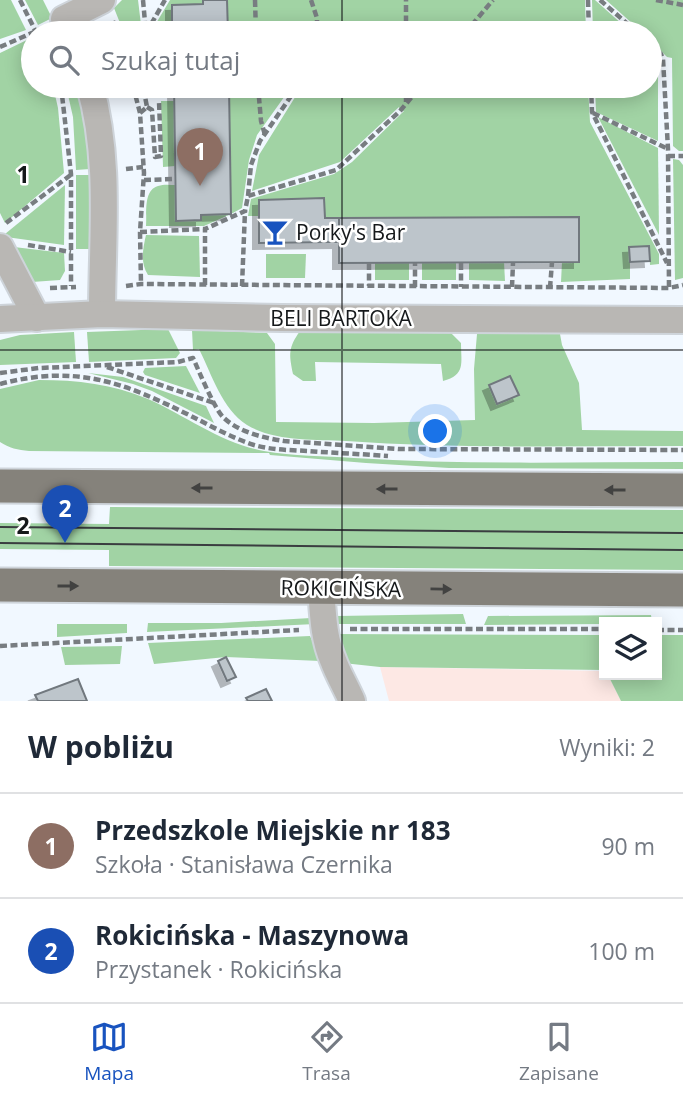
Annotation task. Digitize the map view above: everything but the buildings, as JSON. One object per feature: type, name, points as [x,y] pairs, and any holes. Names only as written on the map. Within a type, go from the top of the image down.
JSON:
[{"type":"main road","points":[[0,486],[683,490]]},
{"type":"main road","name":"ROKICIŃSKA","points":[[0,585],[675,593]]},
{"type":"street","points":[[63,17],[102,0]]},
{"type":"street","points":[[93,98],[104,171],[102,301]]},
{"type":"street","points":[[13,246],[20,289],[37,318]]},
{"type":"street","name":"BELI BARTOKA","points":[[0,319],[37,318],[102,301],[281,318],[683,320]]},
{"type":"street","points":[[321,588],[328,645],[352,701]]},
{"type":"path","points":[[20,0],[30,21]]},
{"type":"path","points":[[142,0],[145,21]]},
{"type":"path","points":[[153,21],[166,0]]},
{"type":"path","points":[[255,0],[256,21]]},
{"type":"path","points":[[311,0],[317,21]]},
{"type":"path","points":[[406,0],[406,21]]},
{"type":"path","points":[[475,21],[493,0]]},
{"type":"path","points":[[588,0],[589,21]]},
{"type":"path","points":[[600,0],[624,21]]},
{"type":"path","points":[[656,0],[683,5]]},
{"type":"path","points":[[0,47],[21,38]]},
{"type":"path","points":[[662,56],[668,149],[668,288]]},
{"type":"path","points":[[62,98],[71,174],[71,286]]},
{"type":"path","points":[[136,98],[140,113],[144,180],[140,232],[141,284]]},
{"type":"path","points":[[145,98],[147,107],[152,110],[155,157],[161,156],[159,101]]},
{"type":"path","points":[[259,98],[264,135]]},
{"type":"path","points":[[242,286],[245,211],[251,164],[264,135],[290,98]]},
{"type":"path","points":[[406,98],[406,104]]},
{"type":"path","points":[[248,196],[336,170],[411,98]]},
{"type":"path","points":[[591,98],[592,112],[669,266]]},
{"type":"path","points":[[140,113],[147,107]]},
{"type":"path","points":[[592,112],[668,149]]},
{"type":"path","points":[[668,156],[681,156],[683,162]]},
{"type":"path","points":[[0,228],[71,174],[143,167]]},
{"type":"path","points":[[144,180],[176,179]]},
{"type":"path","points":[[140,232],[205,229],[245,211]]},
{"type":"path","points":[[205,229],[205,285]]},
{"type":"path","points":[[13,246],[80,252]]},
{"type":"path","points":[[550,288],[552,262]]},
{"type":"path","points":[[369,263],[369,286]]},
{"type":"path","points":[[415,263],[415,287]]},
{"type":"path","points":[[461,263],[461,287]]},
{"type":"path","points":[[512,287],[513,263]]},
{"type":"path","points":[[20,289],[71,286],[102,301],[141,284],[550,288],[668,288],[683,285]]},
{"type":"path","points":[[0,373],[39,368],[178,362],[193,358],[222,416],[258,436],[284,441],[398,449],[683,450]]},
{"type":"path","points":[[103,366],[215,404]]},
{"type":"path","points":[[0,384],[39,376],[90,378],[150,395],[254,445],[401,457]]},
{"type":"path","points":[[662,630],[683,630]]},
{"type":"shaded area","points":[[380,667],[599,671],[599,680],[610,680],[621,701],[389,701]]},
{"type":"green space","points":[[0,0],[11,0],[22,21],[21,32],[0,39]]},
{"type":"green space","points":[[25,0],[43,0],[52,18],[36,21]]},
{"type":"green space","points":[[122,0],[138,0],[141,21],[119,21],[114,8]]},
{"type":"green space","points":[[170,0],[203,0],[203,4],[172,5],[172,21],[157,21]]},
{"type":"green space","points":[[227,0],[585,0],[586,21],[228,21]]},
{"type":"green space","points":[[592,0],[619,21],[593,21]]},
{"type":"green space","points":[[606,0],[683,0],[683,151],[673,146],[672,58],[662,52],[662,21],[630,21]]},
{"type":"green space","points":[[21,43],[21,98],[56,98],[64,173],[5,223],[0,213],[0,53]]},
{"type":"green space","points":[[69,98],[81,98],[90,169],[76,170],[73,117]]},
{"type":"green space","points":[[229,98],[283,98],[257,135],[249,160],[242,208],[231,214]]},
{"type":"green space","points":[[295,98],[589,98],[590,122],[659,254],[659,264],[650,265],[649,246],[630,247],[630,279],[561,282],[562,262],[579,262],[579,217],[325,218],[324,198],[260,200],[259,216],[248,216],[251,199],[334,174],[352,162],[404,111],[400,111],[399,107],[340,162],[252,191],[259,155]]},
{"type":"green space","points":[[595,98],[658,98],[658,141],[596,112]]},
{"type":"green space","points":[[161,101],[174,101],[175,166],[163,167]]},
{"type":"green space","points":[[598,117],[658,148],[659,235]]},
{"type":"green space","points":[[673,159],[679,160],[683,165],[683,278],[675,280]]},
{"type":"green space","points":[[76,175],[89,175],[90,249],[76,249]]},
{"type":"green space","points":[[65,185],[64,245],[6,237],[5,234]]},
{"type":"green space","points":[[162,185],[176,185],[177,221],[201,220],[201,215],[231,214],[204,226],[146,226],[148,197],[153,188]]},
{"type":"green space","points":[[146,235],[199,236],[200,277],[148,275],[143,260]]},
{"type":"green space","points":[[14,247],[64,253],[65,271],[60,280],[32,282]]},
{"type":"green space","points":[[266,254],[306,254],[305,278],[266,278]]},
{"type":"green space","points":[[504,262],[505,281],[469,280],[469,263]]},
{"type":"green space","points":[[375,263],[409,263],[409,280],[375,280]]},
{"type":"green space","points":[[422,263],[456,263],[456,280],[422,280]]},
{"type":"green space","points":[[168,329],[180,353],[176,358],[89,362],[87,332]]},
{"type":"green space","points":[[192,330],[267,333],[275,344],[276,422],[475,420],[474,369],[477,334],[560,334],[562,345],[579,383],[582,430],[683,431],[683,446],[430,445],[283,437],[258,430],[238,418],[218,391],[199,349],[193,350]],"holes":[[[510,376],[519,395],[497,404],[489,385]]]},
{"type":"green space","points":[[300,331],[451,333],[461,343],[461,367],[456,375],[443,381],[441,364],[315,362],[316,381],[303,381],[293,374],[290,356],[293,342]]},
{"type":"green space","points":[[74,332],[76,362],[0,365],[0,340],[20,335]]},
{"type":"green space","points":[[186,366],[200,393],[145,375],[143,372],[145,368]]},
{"type":"green space","points":[[88,373],[123,377],[206,406],[214,423],[152,391]]},
{"type":"green space","points":[[39,380],[81,382],[122,390],[148,399],[234,442],[275,453],[436,462],[683,462],[683,469],[449,468],[269,453],[29,451],[3,444],[0,442],[0,389]]},
{"type":"green space","points":[[110,507],[683,510],[683,570],[109,566],[109,550],[0,549],[0,523],[109,524]]},
{"type":"green space","points":[[463,614],[466,624],[333,624],[337,616]]},
{"type":"green space","points":[[488,616],[651,617],[599,617],[599,624],[484,625]]},
{"type":"green space","points":[[311,618],[315,624],[147,632],[148,623],[221,623]]},
{"type":"green space","points":[[57,624],[127,624],[127,633],[57,637]]},
{"type":"green space","points":[[333,634],[599,635],[599,670],[380,667],[343,663]]},
{"type":"green space","points":[[662,635],[683,635],[683,701],[621,701],[610,680],[662,680]]},
{"type":"green space","points":[[310,636],[321,661],[226,657],[154,664],[148,643]]},
{"type":"green space","points":[[122,646],[120,664],[65,665],[61,647]]},
{"type":"tram line","points":[[0,527],[683,533]]},
{"type":"tram line","points":[[0,543],[683,550]]},
{"type":"place","name":"Przedszkole Miejskie nr 183","points":[[200,186]]},
{"type":"place","name":"Porky's Bar","points":[[275,232]]},
{"type":"place","name":"Rokicińska - Maszynowa","points":[[65,543]]}]
